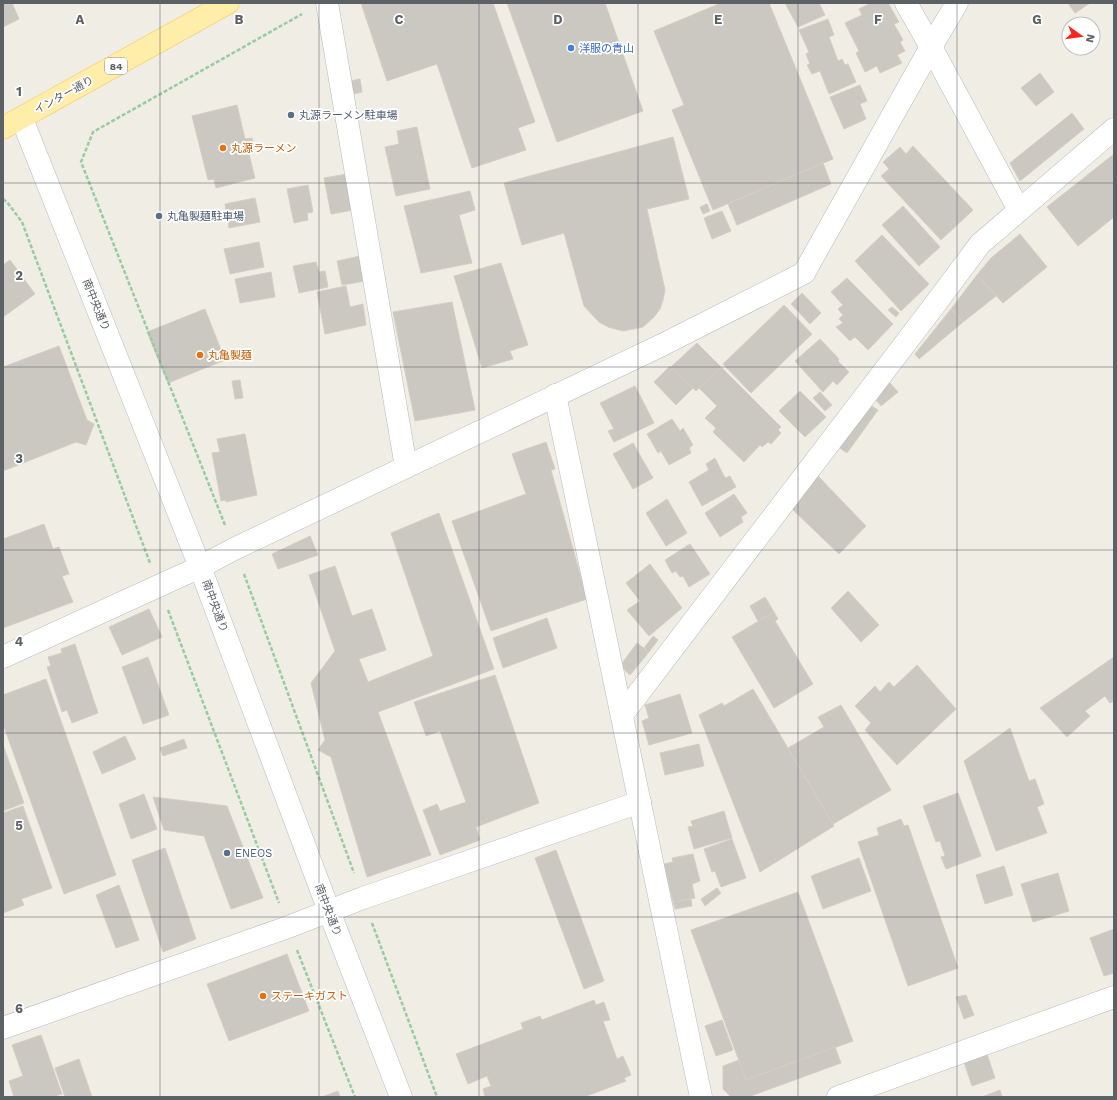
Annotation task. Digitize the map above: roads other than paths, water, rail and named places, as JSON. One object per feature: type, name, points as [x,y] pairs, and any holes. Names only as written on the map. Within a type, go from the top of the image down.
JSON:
[{"type":"main road","name":"インター通り","points":[[12,123],[228,3]]},
{"type":"street","points":[[906,3],[1019,210]]},
{"type":"street","points":[[3,657],[200,567],[234,549],[662,345],[804,273],[957,3]]},
{"type":"street","points":[[317,7],[406,467]]},
{"type":"street","name":"南中央通り","points":[[12,123],[200,567],[329,911],[401,1097]]},
{"type":"street","points":[[622,715],[934,307],[980,244],[1114,129]]},
{"type":"street","points":[[555,395],[701,1097]]},
{"type":"street","points":[[3,1028],[288,927],[363,898],[640,802]]},
{"type":"street","points":[[838,1097],[1114,998]]},
{"type":"place","name":"洋服の青山","points":[[571,48]]},
{"type":"place","name":"丸源ラーメン駐車場","points":[[291,115]]},
{"type":"place","name":"丸源ラーメン","points":[[223,148]]},
{"type":"place","name":"丸亀製麺駐車場","points":[[159,216]]},
{"type":"place","name":"丸亀製麺","points":[[200,355]]},
{"type":"place","name":"ENEOS","points":[[227,853]]},
{"type":"place","name":"ステーキガスト","points":[[263,996]]}]
